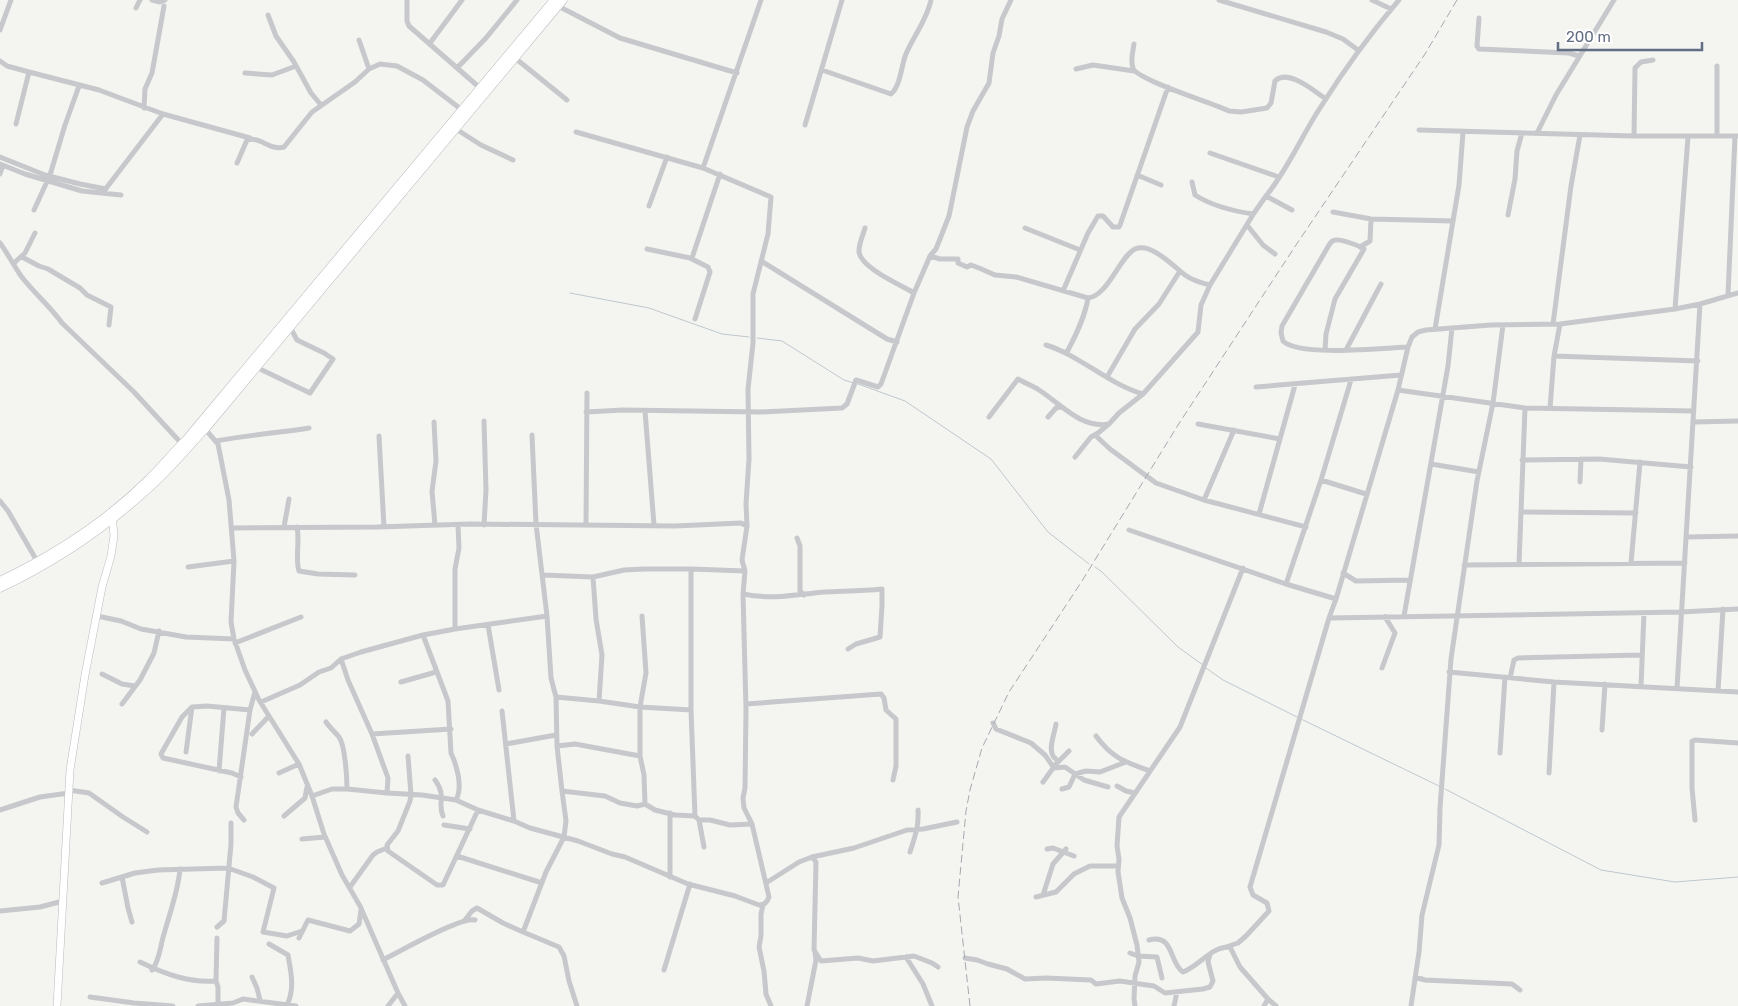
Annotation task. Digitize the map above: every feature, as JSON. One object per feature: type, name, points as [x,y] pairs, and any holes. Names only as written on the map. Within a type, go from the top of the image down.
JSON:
[{"type":"main road","points":[[0,581],[57,550],[154,484],[204,429],[290,327],[515,58],[559,2]]},
{"type":"main road","points":[[0,588],[62,555],[112,514],[149,480],[182,444],[480,88],[559,2]]},
{"type":"street","points":[[0,30],[8,12],[10,0]]},
{"type":"street","points":[[136,8],[140,0]]},
{"type":"street","points":[[144,108],[145,89],[152,73],[165,3],[152,0]]},
{"type":"street","points":[[407,0],[407,21],[409,26],[480,88]]},
{"type":"street","points":[[430,44],[462,0]]},
{"type":"street","points":[[457,68],[486,38],[517,0]]},
{"type":"street","points":[[703,168],[761,0]]},
{"type":"street","points":[[806,126],[842,0]]},
{"type":"street","points":[[822,70],[891,94],[897,86],[906,54],[929,13],[931,0]]},
{"type":"street","points":[[586,412],[749,411],[842,408],[847,404],[856,380],[878,387],[881,384],[914,293],[930,256],[936,249],[949,216],[967,127],[973,111],[989,83],[993,53],[1002,19],[1011,0]]},
{"type":"street","points":[[1218,0],[1326,32],[1343,39],[1358,50]]},
{"type":"street","points":[[1372,0],[1381,3],[1391,10]]},
{"type":"street","points":[[1075,458],[1091,436],[1109,424],[1119,412],[1143,394],[1198,332],[1201,305],[1210,285],[1358,50],[1399,0]]},
{"type":"street","points":[[1536,133],[1549,107],[1614,0]]},
{"type":"street","points":[[559,2],[620,38],[737,73]]},
{"type":"street","points":[[268,15],[276,36],[311,93],[321,105]]},
{"type":"street","points":[[1479,18],[1477,46],[1479,49],[1569,53],[1579,56]]},
{"type":"street","points":[[359,40],[370,69]]},
{"type":"street","points":[[1134,44],[1132,66],[1134,71]]},
{"type":"street","points":[[515,58],[567,100]]},
{"type":"street","points":[[1634,136],[1635,68],[1641,62],[1653,60]]},
{"type":"street","points":[[0,61],[7,66],[99,90],[144,108],[251,138],[279,148],[284,147],[304,120],[321,105],[355,82],[370,69],[380,64],[396,66],[423,80],[462,110]]},
{"type":"street","points":[[1076,69],[1093,65],[1134,71],[1168,87],[1234,112],[1267,108],[1271,102],[1275,81],[1283,77],[1291,77],[1326,99]]},
{"type":"street","points":[[245,73],[272,74],[296,66]]},
{"type":"street","points":[[1717,66],[1717,136]]},
{"type":"street","points":[[16,124],[29,72]]},
{"type":"street","points":[[34,210],[49,178],[79,86]]},
{"type":"street","points":[[1063,291],[1080,250],[1098,216],[1103,216],[1114,227],[1119,228],[1168,87]]},
{"type":"street","points":[[102,193],[163,114]]},
{"type":"street","points":[[456,129],[481,145],[513,160]]},
{"type":"street","points":[[1419,130],[1634,136],[1736,136],[1728,296]]},
{"type":"street","points":[[576,132],[703,168],[771,197],[768,234],[753,294],[753,343],[748,390],[747,526],[742,560],[745,571],[742,594],[746,704],[745,788],[743,798],[746,816],[752,824],[769,897],[763,905],[761,914],[759,947],[766,994],[771,1006]]},
{"type":"street","points":[[1435,329],[1459,186],[1463,132]]},
{"type":"street","points":[[1508,215],[1515,179],[1517,151],[1522,133]]},
{"type":"street","points":[[1553,324],[1571,186],[1580,134]]},
{"type":"street","points":[[1675,309],[1688,137]]},
{"type":"street","points":[[238,163],[246,142],[251,138]]},
{"type":"street","points":[[1210,153],[1279,177]]},
{"type":"street","points":[[0,157],[82,191],[121,195]]},
{"type":"street","points":[[649,206],[667,157]]},
{"type":"street","points":[[0,174],[2,164],[25,174],[106,188]]},
{"type":"street","points":[[690,258],[692,258],[720,174]]},
{"type":"street","points":[[1137,175],[1161,185]]},
{"type":"street","points":[[1192,182],[1195,196],[1201,200],[1220,207],[1253,214]]},
{"type":"street","points":[[1266,196],[1292,210]]},
{"type":"street","points":[[1333,212],[1371,219],[1453,221]]},
{"type":"street","points":[[1360,246],[1370,241],[1371,219]]},
{"type":"street","points":[[1247,225],[1263,245],[1274,254]]},
{"type":"street","points":[[865,228],[859,251],[864,263],[914,293]]},
{"type":"street","points":[[1025,228],[1080,250]]},
{"type":"street","points":[[14,263],[22,257],[34,233]]},
{"type":"street","points":[[1325,350],[1326,334],[1335,298],[1364,248],[1337,240],[1332,242],[1282,326],[1282,339],[1287,345],[1292,347],[1325,350],[1408,347]]},
{"type":"street","points":[[0,243],[21,275],[41,300],[54,312],[62,323],[133,391],[182,444]]},
{"type":"street","points":[[930,256],[940,259],[958,259],[958,263],[979,268],[995,275],[1016,277],[1088,298],[1093,297],[1113,277],[1126,258],[1136,249],[1146,248],[1154,251],[1185,275],[1210,285]]},
{"type":"street","points":[[647,249],[690,258],[707,266],[710,272],[695,319]]},
{"type":"street","points":[[22,257],[48,269],[80,288],[87,296],[111,306],[109,325]]},
{"type":"street","points":[[761,261],[887,339],[897,342]]},
{"type":"street","points":[[1107,376],[1135,329],[1159,304],[1180,271]]},
{"type":"street","points":[[1346,350],[1382,284]]},
{"type":"street","points":[[1149,940],[1159,939],[1168,944],[1177,965],[1184,972],[1210,954],[1238,943],[1269,910],[1267,903],[1253,895],[1250,887],[1398,390],[1412,337],[1420,331],[1435,329],[1560,324],[1675,309],[1738,293]]},
{"type":"street","points":[[1067,352],[1077,334],[1087,307],[1088,298]]},
{"type":"street","points":[[1677,688],[1700,304]]},
{"type":"street","points":[[1550,408],[1554,356],[1560,324]]},
{"type":"street","points":[[1411,1006],[1422,915],[1439,845],[1441,784],[1449,672],[1479,472],[1493,404],[1503,325]]},
{"type":"street","points":[[262,370],[310,393],[333,359],[297,340],[290,327]]},
{"type":"street","points":[[1404,616],[1431,464],[1452,328]]},
{"type":"street","points":[[1046,345],[1067,352],[1129,390],[1143,394]]},
{"type":"street","points":[[1554,356],[1698,360]]},
{"type":"street","points":[[1256,387],[1401,375]]},
{"type":"street","points":[[989,417],[1018,379],[1040,391],[1061,407],[1092,424],[1109,424]]},
{"type":"street","points":[[1286,584],[1321,480],[1351,380]]},
{"type":"street","points":[[1259,514],[1294,385]]},
{"type":"street","points":[[1398,390],[1525,408],[1694,411]]},
{"type":"street","points":[[586,526],[587,393]]},
{"type":"street","points":[[1048,417],[1056,408],[1061,407]]},
{"type":"street","points":[[1519,564],[1525,408]]},
{"type":"street","points":[[645,411],[654,525]]},
{"type":"street","points":[[484,421],[486,490],[484,525]]},
{"type":"street","points":[[1694,422],[1738,421]]},
{"type":"street","points":[[434,422],[436,461],[432,491],[435,525]]},
{"type":"street","points":[[1198,424],[1280,439]]},
{"type":"street","points":[[216,441],[246,435],[279,433],[309,428]]},
{"type":"street","points":[[204,429],[218,444],[229,500],[234,562],[232,608],[234,641],[245,670],[261,702],[299,764],[342,875],[362,910],[405,1006]]},
{"type":"street","points":[[1204,500],[1234,430]]},
{"type":"street","points":[[523,932],[542,883],[564,837],[566,822],[556,735],[556,697],[551,678],[547,616],[536,524],[532,435]]},
{"type":"street","points":[[1095,435],[1110,449],[1156,483],[1204,500],[1306,527]]},
{"type":"street","points":[[379,436],[384,527]]},
{"type":"street","points":[[1522,460],[1581,459],[1691,467]]},
{"type":"street","points":[[1580,482],[1581,459]]},
{"type":"street","points":[[1631,563],[1640,462]]},
{"type":"street","points":[[1431,464],[1479,472]]},
{"type":"street","points":[[1321,480],[1366,494]]},
{"type":"street","points":[[284,527],[289,499]]},
{"type":"street","points":[[0,501],[8,511],[37,561]]},
{"type":"street","points":[[1520,512],[1636,514]]},
{"type":"street","points":[[57,1006],[69,792],[78,710],[111,556],[114,536],[112,514]]},
{"type":"street","points":[[232,528],[536,524],[586,526],[694,525],[740,523],[747,526]]},
{"type":"street","points":[[455,629],[455,570],[459,548],[458,525]]},
{"type":"street","points":[[297,527],[299,538],[297,564],[299,571],[355,576]]},
{"type":"street","points":[[1129,530],[1286,584],[1336,599]]},
{"type":"street","points":[[1686,537],[1738,536]]},
{"type":"street","points":[[797,538],[800,546],[800,591],[804,595]]},
{"type":"street","points":[[188,567],[234,562]]},
{"type":"street","points":[[1464,565],[1685,562]]},
{"type":"street","points":[[1135,1006],[1136,969],[1139,962],[1132,925],[1122,898],[1118,872],[1119,818],[1180,727],[1243,568]]},
{"type":"street","points":[[542,575],[593,577],[624,570],[690,569],[745,571]]},
{"type":"street","points":[[690,569],[691,710],[697,818],[704,847]]},
{"type":"street","points":[[1343,573],[1356,581],[1410,580]]},
{"type":"street","points":[[593,577],[596,619],[602,655],[599,701]]},
{"type":"street","points":[[742,594],[762,598],[882,589],[880,637],[856,644],[848,649]]},
{"type":"street","points":[[1329,618],[1681,612],[1738,608]]},
{"type":"street","points":[[1718,691],[1723,609]]},
{"type":"street","points":[[1641,686],[1644,612]]},
{"type":"street","points":[[97,616],[126,622],[141,629],[186,637],[234,641],[301,618]]},
{"type":"street","points":[[261,702],[300,685],[319,672],[331,668],[341,659],[361,652],[423,635],[547,616]]},
{"type":"street","points":[[642,616],[646,673],[640,707],[640,756],[644,775],[645,804]]},
{"type":"street","points":[[1382,668],[1396,633],[1385,617]]},
{"type":"street","points":[[488,625],[499,690]]},
{"type":"street","points":[[122,704],[140,680],[154,654],[158,631]]},
{"type":"street","points":[[423,635],[448,702],[451,753],[460,786],[456,800]]},
{"type":"street","points":[[1500,754],[1507,678],[1514,660],[1518,658],[1641,655]]},
{"type":"street","points":[[341,659],[388,778],[387,793]]},
{"type":"street","points":[[401,682],[436,672]]},
{"type":"street","points":[[1449,672],[1554,682],[1738,692]]},
{"type":"street","points":[[102,674],[122,684],[135,686]]},
{"type":"street","points":[[1549,773],[1554,682]]},
{"type":"street","points":[[1602,730],[1605,684]]},
{"type":"street","points":[[244,820],[236,807],[250,710],[256,691]]},
{"type":"street","points":[[746,704],[881,694],[884,698],[886,710],[896,719],[896,766],[893,780]]},
{"type":"street","points":[[556,697],[640,707],[691,710]]},
{"type":"street","points":[[241,778],[232,773],[162,757],[163,750],[182,716],[192,707],[250,710]]},
{"type":"street","points":[[186,752],[192,707]]},
{"type":"street","points":[[219,770],[224,708]]},
{"type":"street","points":[[502,711],[514,821]]},
{"type":"street","points":[[252,734],[269,716]]},
{"type":"street","points":[[326,722],[331,730],[340,737],[347,773],[347,789]]},
{"type":"street","points":[[993,723],[996,728],[1032,743],[1054,768]]},
{"type":"street","points":[[1056,724],[1056,730],[1052,739],[1052,754],[1058,762]]},
{"type":"street","points":[[372,734],[451,729]]},
{"type":"street","points":[[506,744],[556,735]]},
{"type":"street","points":[[1096,736],[1107,750],[1126,762],[1150,772]]},
{"type":"street","points":[[1695,820],[1692,788],[1692,741],[1738,743]]},
{"type":"street","points":[[557,746],[575,744],[640,756]]},
{"type":"street","points":[[1043,782],[1069,751]]},
{"type":"street","points":[[387,848],[387,844],[398,831],[409,806],[411,794],[408,756]]},
{"type":"street","points":[[1075,774],[1100,772],[1126,762]]},
{"type":"street","points":[[279,774],[299,764]]},
{"type":"street","points":[[1054,768],[1065,767],[1090,782],[1108,786]]},
{"type":"street","points":[[1062,789],[1069,787],[1075,774]]},
{"type":"street","points":[[435,780],[441,787],[441,811],[443,816]]},
{"type":"street","points":[[284,816],[305,798],[307,786]]},
{"type":"street","points":[[1117,786],[1126,791],[1136,793]]},
{"type":"street","points":[[312,796],[332,789],[347,789],[456,800],[478,810],[530,828],[625,857],[690,884],[763,905]]},
{"type":"street","points":[[562,791],[605,796],[620,803],[637,806],[645,804],[655,810],[675,815],[730,825],[752,824]]},
{"type":"street","points":[[0,810],[29,800],[69,792],[89,793],[146,832]]},
{"type":"street","points":[[387,848],[390,852],[439,885],[443,885],[478,810]]},
{"type":"street","points":[[910,852],[919,824],[918,810]]},
{"type":"street","points":[[670,813],[670,877]]},
{"type":"street","points":[[766,884],[800,862],[812,857],[854,848],[907,830],[957,822]]},
{"type":"street","points":[[217,927],[224,921],[231,823]]},
{"type":"street","points":[[444,824],[470,829]]},
{"type":"street","points":[[302,839],[326,837]]},
{"type":"street","points":[[350,887],[373,855],[387,848]]},
{"type":"street","points":[[1047,849],[1053,848],[1065,851],[1074,856]]},
{"type":"street","points":[[1043,895],[1053,864],[1065,851]]},
{"type":"street","points":[[457,856],[542,883]]},
{"type":"street","points":[[807,1006],[816,960],[814,950],[816,862],[812,857]]},
{"type":"street","points":[[1036,897],[1056,892],[1068,878],[1090,866],[1118,866]]},
{"type":"street","points":[[102,883],[150,871],[228,868],[253,877],[274,888],[263,932],[287,936],[302,931]]},
{"type":"street","points":[[153,969],[159,956],[175,899],[180,869]]},
{"type":"street","points":[[122,877],[132,922]]},
{"type":"street","points":[[664,970],[690,884]]},
{"type":"street","points":[[0,911],[40,907],[63,901]]},
{"type":"street","points":[[383,960],[420,940],[464,920],[476,908],[503,923],[559,947],[564,956],[569,981],[578,1006]]},
{"type":"street","points":[[299,938],[308,920],[350,931],[359,924],[362,910]]},
{"type":"street","points":[[464,920],[475,920]]},
{"type":"street","points":[[217,938],[216,981],[218,1004]]},
{"type":"street","points":[[269,944],[288,955],[293,983],[292,996],[287,1005]]},
{"type":"street","points":[[1226,947],[1230,947],[1240,966],[1276,1006]]},
{"type":"street","points":[[814,950],[821,961],[858,958],[873,961],[914,956],[938,966]]},
{"type":"street","points":[[1130,953],[1138,956],[1157,957],[1162,978]]},
{"type":"street","points":[[965,958],[1007,968],[1025,980],[1055,978],[1091,980],[1096,984],[1114,981],[1154,986],[1165,993],[1203,990],[1210,987],[1213,981],[1208,962],[1210,954]]},
{"type":"street","points":[[906,957],[923,984],[932,1006]]},
{"type":"street","points":[[140,962],[153,969],[185,980],[216,981]]},
{"type":"street","points":[[252,977],[260,1000]]},
{"type":"street","points":[[1415,977],[1426,980],[1512,984],[1520,990]]},
{"type":"street","points":[[1174,1006],[1177,992]]},
{"type":"street","points":[[388,1006],[398,993]]},
{"type":"street","points":[[90,997],[173,1006]]},
{"type":"street","points":[[198,1006],[233,1004],[242,999],[296,1006]]},
{"type":"street","points":[[1264,1006],[1268,999]]},
{"type":"waterway","points":[[570,293],[649,308],[722,334],[749,337]]},
{"type":"waterway","points":[[757,338],[782,341],[844,380],[854,383]]},
{"type":"waterway","points":[[858,384],[905,401],[991,459],[1048,532],[1089,564]]},
{"type":"waterway","points":[[1095,567],[1178,647],[1203,665]]},
{"type":"waterway","points":[[1206,668],[1223,680],[1297,717]]},
{"type":"waterway","points":[[1301,719],[1439,786]]},
{"type":"waterway","points":[[1445,789],[1601,870],[1675,882],[1738,877]]},
{"type":"railway","points":[[970,1006],[958,897],[966,811],[982,748],[1009,692],[1082,581],[1178,425],[1296,245],[1425,54],[1457,0]]}]
